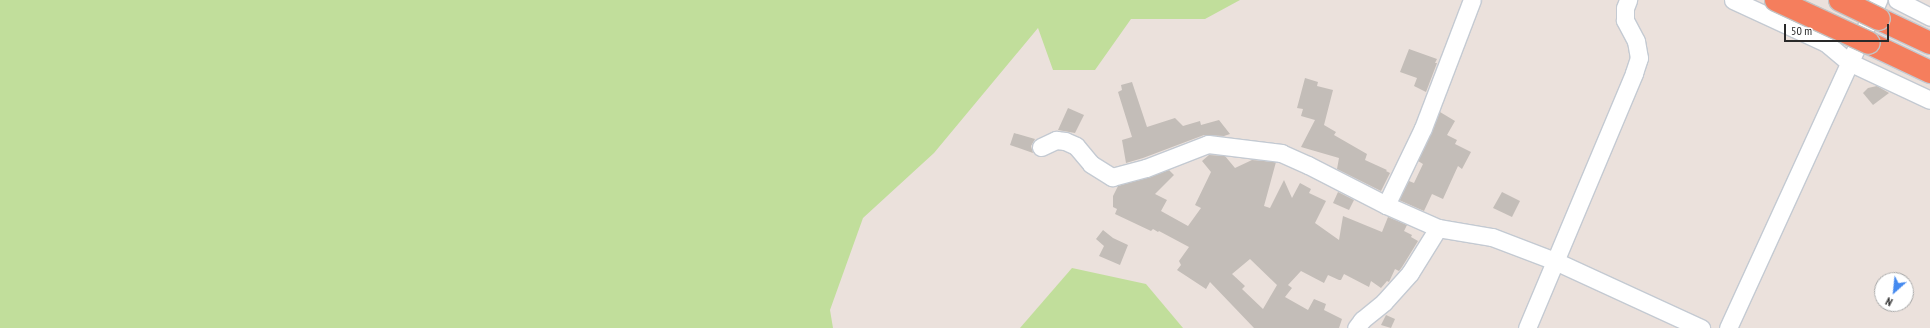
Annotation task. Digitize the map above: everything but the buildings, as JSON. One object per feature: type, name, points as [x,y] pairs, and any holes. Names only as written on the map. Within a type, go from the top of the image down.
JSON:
[{"type":"highway","points":[[1776,0],[1930,72]]},
{"type":"highway","points":[[1840,0],[1878,9],[1930,43]]},
{"type":"street","points":[[1386,205],[1423,128],[1472,0]]},
{"type":"street","points":[[1528,328],[1639,58],[1636,41],[1625,20],[1625,8],[1628,0]]},
{"type":"street","points":[[1733,0],[1826,43],[1849,62],[1930,100]]},
{"type":"street","points":[[1897,0],[1930,17]]},
{"type":"street","points":[[1728,328],[1849,62],[1878,9]]},
{"type":"street","points":[[1042,147],[1056,140],[1076,146],[1091,164],[1112,177],[1146,168],[1208,144],[1281,154],[1308,165],[1386,205],[1438,228],[1492,237],[1555,261],[1701,328]]},
{"type":"street","points":[[1356,328],[1362,320],[1384,302],[1410,273],[1438,228]]},
{"type":"green space","points":[[0,0],[1240,0],[1205,19],[1131,19],[1095,70],[1053,70],[1038,28],[934,153],[863,218],[830,310],[833,328],[0,328]]},
{"type":"green space","points":[[1072,268],[1146,284],[1183,328],[1020,328]]}]
